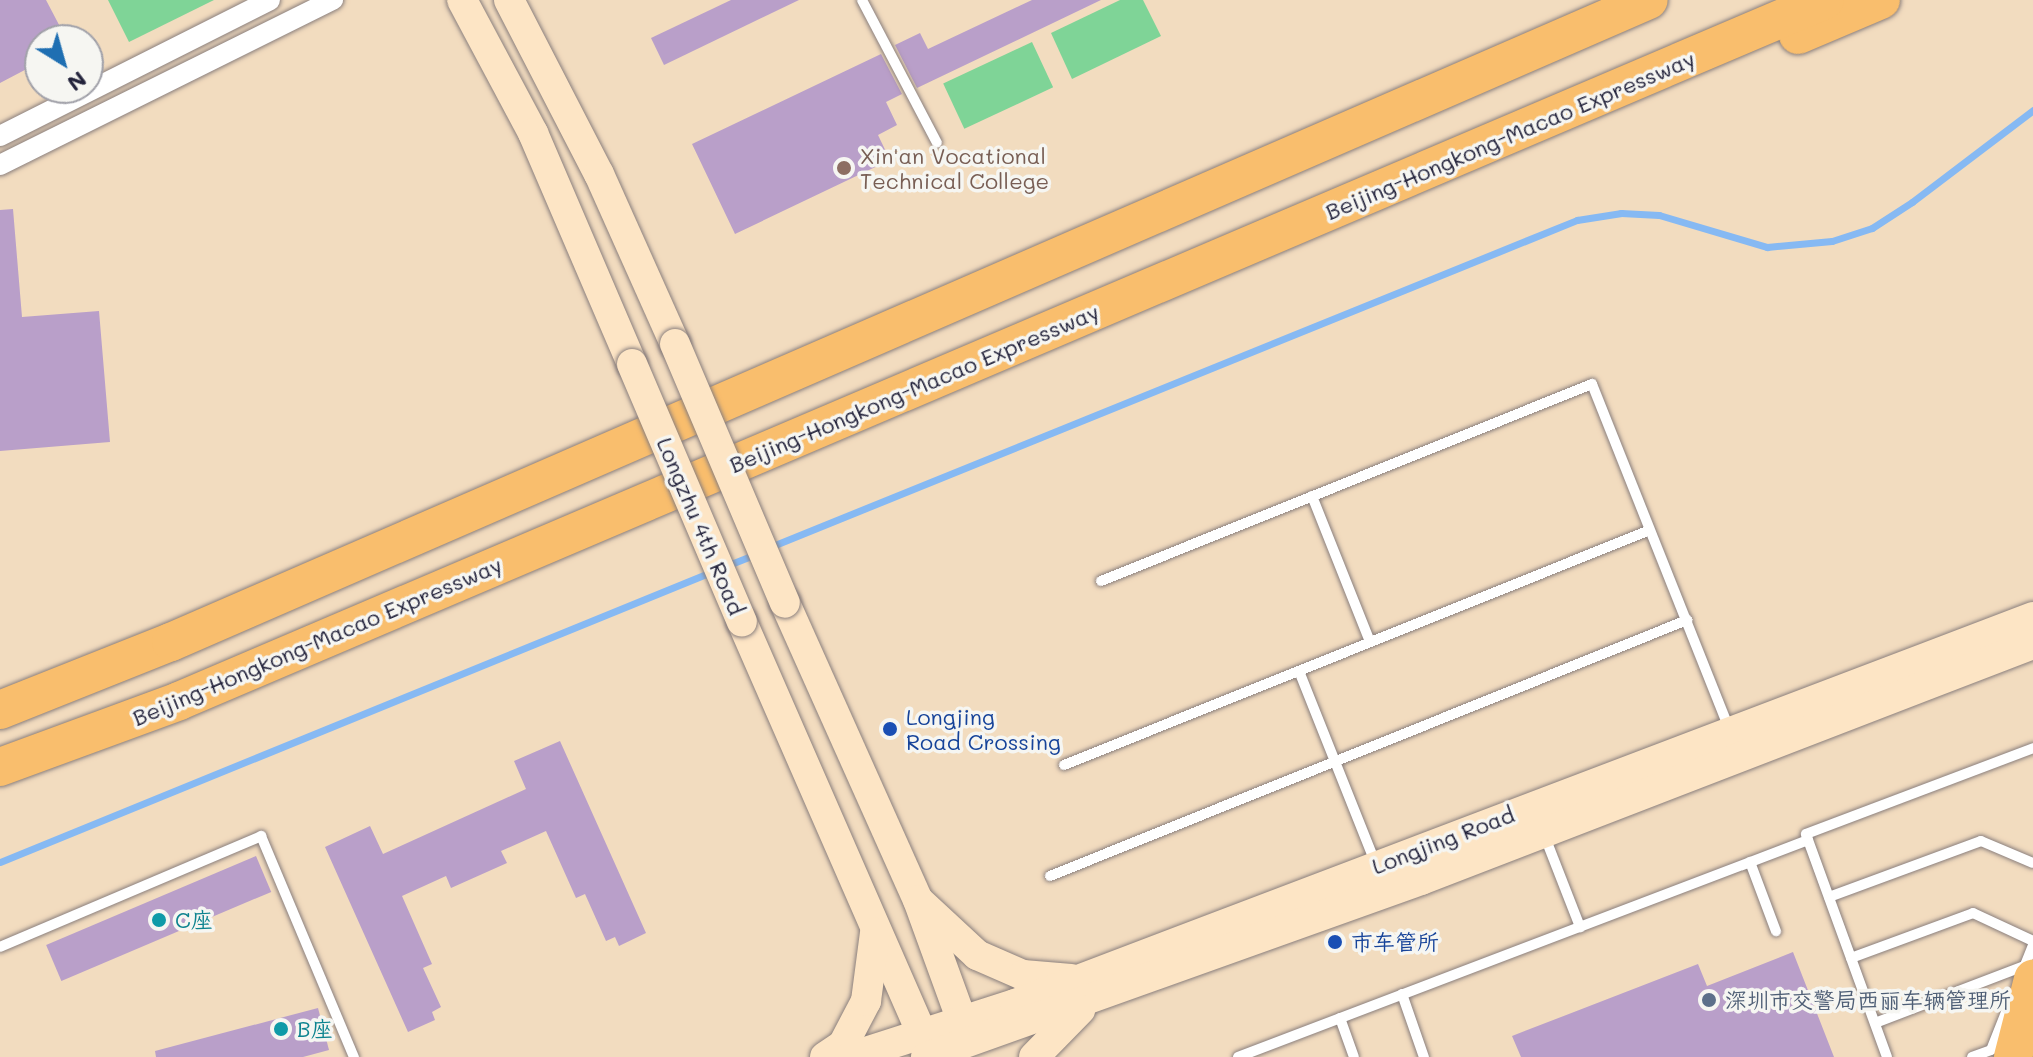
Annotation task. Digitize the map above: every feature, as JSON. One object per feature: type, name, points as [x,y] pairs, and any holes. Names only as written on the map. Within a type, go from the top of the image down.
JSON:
[{"type":"highway","points":[[0,710],[171,642],[1649,0]]},
{"type":"highway","name":"Beijing-Hongkong-Macao Expressway","points":[[0,767],[179,701],[1825,0]]},
{"type":"highway","points":[[1525,129],[1622,111],[1881,0]]},
{"type":"highway","points":[[2013,1057],[2022,980]]},
{"type":"main road","name":"Longzhu 4th Road","points":[[462,0],[533,133],[928,1051]]},
{"type":"main road","points":[[509,0],[599,174],[675,344],[785,603],[918,900],[970,1040]]},
{"type":"main road","points":[[524,0],[537,54]]},
{"type":"main road","name":"Longjing Road","points":[[850,1057],[928,1051],[970,1040],[1377,866],[2033,617]]},
{"type":"main road","name":"Longjing Road","points":[[1086,990],[1543,832],[2027,650]]},
{"type":"main road","points":[[918,900],[977,955],[1023,975],[1086,990],[1034,1057]]},
{"type":"main road","points":[[825,1057],[843,1045],[870,987],[876,945],[869,908]]},
{"type":"street","points":[[0,136],[270,0]]},
{"type":"street","points":[[0,165],[333,0]]},
{"type":"lane","points":[[862,0],[937,143]]},
{"type":"lane","points":[[1101,581],[1592,384],[1730,731]]},
{"type":"lane","points":[[1312,496],[1370,642]]},
{"type":"lane","points":[[1064,765],[1650,530]]},
{"type":"lane","points":[[1050,876],[1687,620]]},
{"type":"lane","points":[[1299,671],[1377,866]]},
{"type":"lane","points":[[1887,1057],[1806,834],[2033,748]]},
{"type":"lane","points":[[1543,832],[1580,927]]},
{"type":"lane","points":[[0,947],[261,836],[354,1057]]},
{"type":"lane","points":[[1238,1057],[1808,840]]},
{"type":"lane","points":[[1829,897],[1981,841],[2033,863]]},
{"type":"lane","points":[[1750,862],[1776,931]]},
{"type":"lane","points":[[1851,958],[1973,913],[2033,943],[2022,980],[1991,1050],[1972,1057]]},
{"type":"lane","points":[[1875,1023],[2022,980]]},
{"type":"lane","points":[[1402,994],[1424,1057]]},
{"type":"lane","points":[[1340,1018],[1354,1057]]},
{"type":"green space","points":[[108,0],[214,0],[129,42]]},
{"type":"green space","points":[[1120,0],[1143,0],[1161,36],[1072,79],[1051,33]]},
{"type":"green space","points":[[1032,42],[1053,87],[964,129],[943,83]]},
{"type":"building","points":[[0,0],[46,0],[59,24],[24,24],[24,70],[0,83]]},
{"type":"building","points":[[731,0],[799,0],[664,65],[651,38]]},
{"type":"building","points":[[1032,0],[1101,0],[917,88],[895,45],[920,33],[928,49]]},
{"type":"building","points":[[881,54],[902,94],[886,102],[897,125],[878,135],[890,160],[735,234],[692,144]]},
{"type":"building","points":[[13,209],[22,317],[99,311],[110,442],[0,451],[0,210]]},
{"type":"building","points":[[560,741],[646,933],[619,946],[615,937],[606,941],[585,894],[576,898],[546,831],[501,851],[507,863],[451,888],[446,876],[402,896],[432,964],[423,968],[441,1007],[432,1012],[435,1020],[408,1032],[325,847],[370,826],[383,854],[526,789],[514,761]]},
{"type":"building","name":"C座","points":[[256,856],[271,892],[61,981],[46,945]]},
{"type":"building","name":"深圳市交警局西丽车辆管理所","points":[[1793,952],[1834,1057],[1521,1057],[1512,1036],[1698,964],[1707,986]]},
{"type":"building","name":"B座","points":[[318,1008],[329,1050],[303,1057],[156,1057],[155,1051]]},
{"type":"waterway","points":[[770,547],[1577,220],[1621,213],[1659,215],[1767,247],[1832,241],[1872,228],[1912,202],[2033,110]]},
{"type":"waterway","points":[[726,566],[755,554]]},
{"type":"waterway","points":[[0,862],[711,572]]},
{"type":"place","name":"Xin'an Vocational Technical College","points":[[844,168]]},
{"type":"place","name":"Longjing Road Crossing","points":[[890,729]]},
{"type":"place","name":"C座","points":[[159,920]]},
{"type":"place","name":"市车管所","points":[[1335,942]]},
{"type":"place","name":"深圳市交警局西丽车辆管理所","points":[[1709,1000]]},
{"type":"place","name":"B座","points":[[281,1029]]}]
